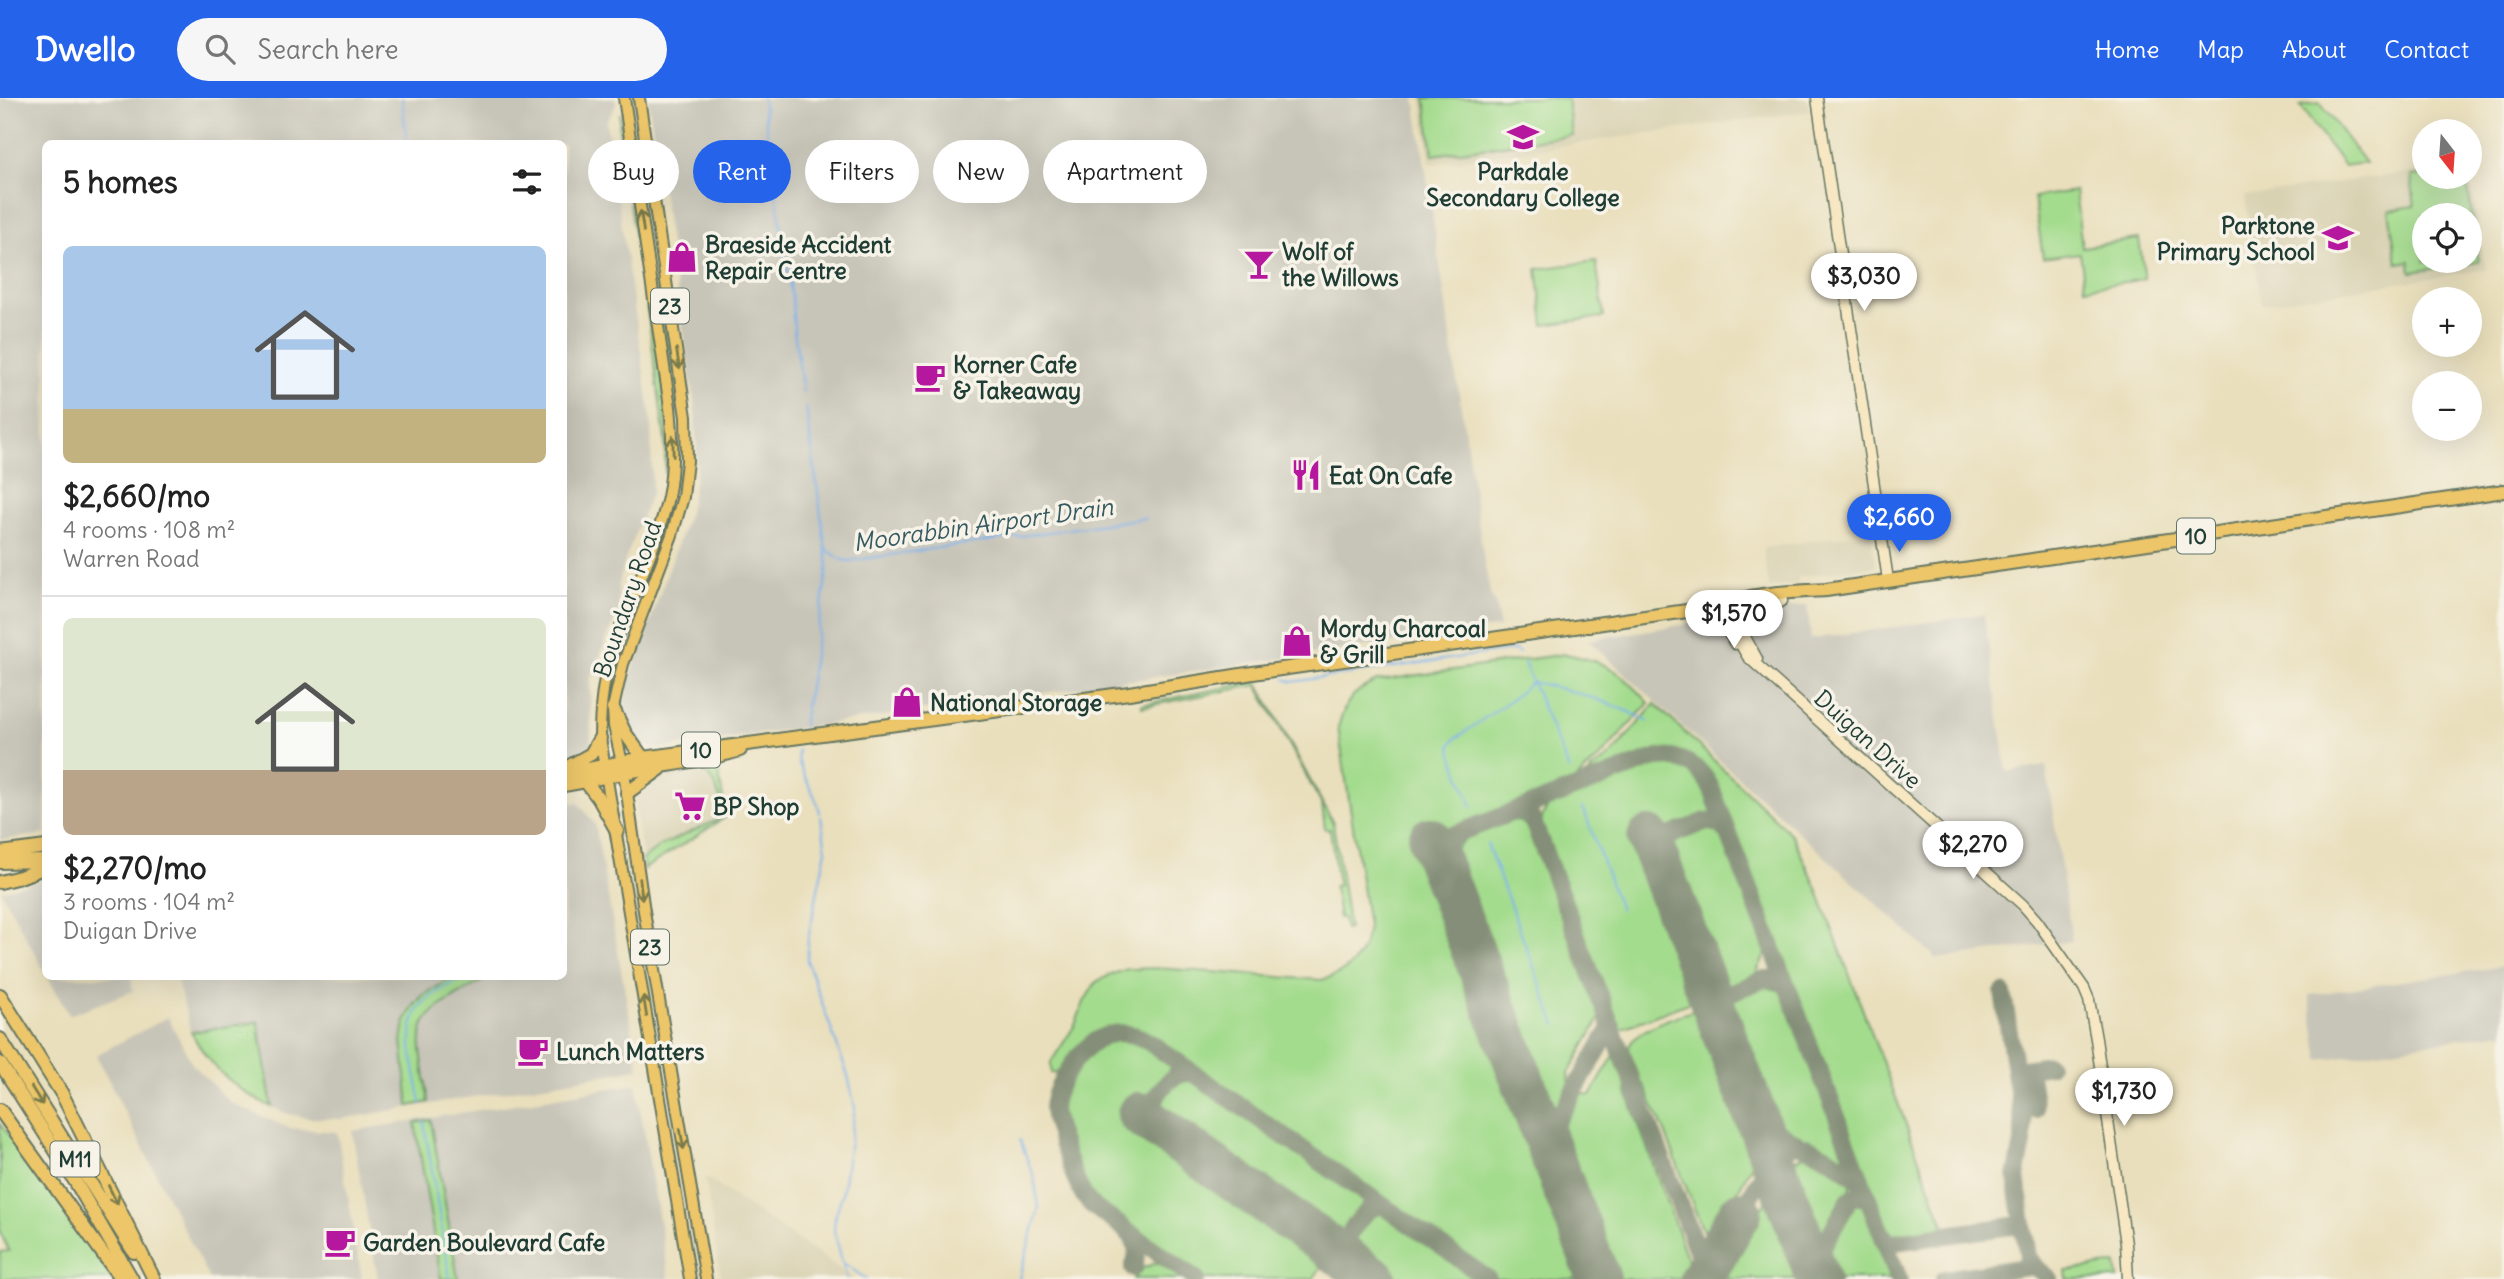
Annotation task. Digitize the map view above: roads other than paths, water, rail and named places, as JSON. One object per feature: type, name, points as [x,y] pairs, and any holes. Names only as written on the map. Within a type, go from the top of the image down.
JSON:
[{"type":"highway","name":"10","points":[[1733,605],[1786,593],[1826,590],[2504,491]]},
{"type":"highway","name":"10","points":[[567,785],[586,782],[643,758],[1117,695],[1253,673],[1733,605],[1782,601],[1826,590]]},
{"type":"highway","points":[[613,708],[625,733],[643,758]]},
{"type":"highway","points":[[567,769],[591,754],[600,738]]},
{"type":"highway","name":"10","points":[[623,767],[664,766],[714,759],[760,744]]},
{"type":"highway","points":[[627,793],[664,766]]},
{"type":"highway","name":"10","points":[[567,771],[607,772]]},
{"type":"highway","points":[[586,782],[617,831]]},
{"type":"highway","points":[[0,853],[42,848]]},
{"type":"highway","points":[[0,862],[42,864]]},
{"type":"highway","points":[[0,874],[42,865]]},
{"type":"highway","points":[[0,882],[20,877],[42,866]]},
{"type":"highway","points":[[0,995],[62,1094],[153,1279]]},
{"type":"highway","name":"M11","points":[[0,1038],[153,1279]]},
{"type":"highway","name":"M11","points":[[0,1063],[75,1181],[132,1279]]},
{"type":"highway","points":[[0,1110],[121,1279]]},
{"type":"main road","name":"Boundary Road","points":[[624,98],[669,399],[673,454],[664,513],[610,660],[601,702],[600,738],[690,1279]]},
{"type":"main road","name":"Boundary Road","points":[[639,98],[683,394],[687,461],[679,514],[627,654],[613,708],[614,726],[623,767],[644,911],[706,1279]]},
{"type":"main road","points":[[1817,98],[1888,580]]},
{"type":"main road","points":[[1744,630],[1748,621],[1782,601]]},
{"type":"main road","name":"Duigan Drive","points":[[1733,605],[1748,645],[1767,674]]},
{"type":"main road","name":"Duigan Drive","points":[[1733,605],[1736,637],[1748,657],[2023,905],[2038,921],[2084,988],[2089,1000],[2096,1039],[2126,1244],[2127,1279]]},
{"type":"main road","points":[[1704,609],[1720,617],[1734,643],[1748,657]]},
{"type":"waterway","points":[[402,98],[407,140]]},
{"type":"waterway","points":[[762,98],[803,392]]},
{"type":"waterway","points":[[803,726],[828,565],[806,407]]},
{"type":"waterway","name":"Moorabbin Airport Drain","points":[[826,549],[848,561],[1145,518]]},
{"type":"waterway","points":[[1285,679],[1292,682],[1496,652],[1515,650],[1519,653]]},
{"type":"waterway","points":[[1524,663],[1569,770]]},
{"type":"waterway","points":[[1472,807],[1451,745],[1455,739],[1532,682],[1591,697],[1648,721]]},
{"type":"waterway","points":[[798,750],[800,765],[820,813]]},
{"type":"waterway","points":[[1583,808],[1620,910]]},
{"type":"waterway","points":[[821,817],[826,850],[808,939],[807,961],[848,1076],[855,1108],[834,1231],[847,1279]]},
{"type":"waterway","points":[[1487,844],[1556,1025]]},
{"type":"waterway","points":[[421,1103],[411,1051],[412,1024],[416,1013],[428,998],[459,980]]},
{"type":"waterway","points":[[424,1122],[450,1279]]},
{"type":"waterway","points":[[1019,1279],[1039,1208],[1034,1178],[1020,1140]]},
{"type":"waterway","points":[[842,1262],[866,1279]]},
{"type":"place","name":"Parkdale Secondary College","points":[[1523,137]]},
{"type":"place","name":"Parktone Primary School","points":[[2338,238]]},
{"type":"place","name":"Braeside Accident Repair Centre","points":[[682,257]]},
{"type":"place","name":"Wolf of the Willows","points":[[1259,264]]},
{"type":"place","name":"Korner Cafe & Takeaway","points":[[930,377]]},
{"type":"place","name":"Eat On Cafe","points":[[1306,475]]},
{"type":"place","name":"Mordy Charcoal & Grill","points":[[1297,641]]},
{"type":"place","name":"National Storage","points":[[907,702]]},
{"type":"place","name":"BP Shop","points":[[690,806]]},
{"type":"place","name":"Lunch Matters","points":[[533,1051]]},
{"type":"place","name":"Garden Boulevard Cafe","points":[[340,1242]]}]
